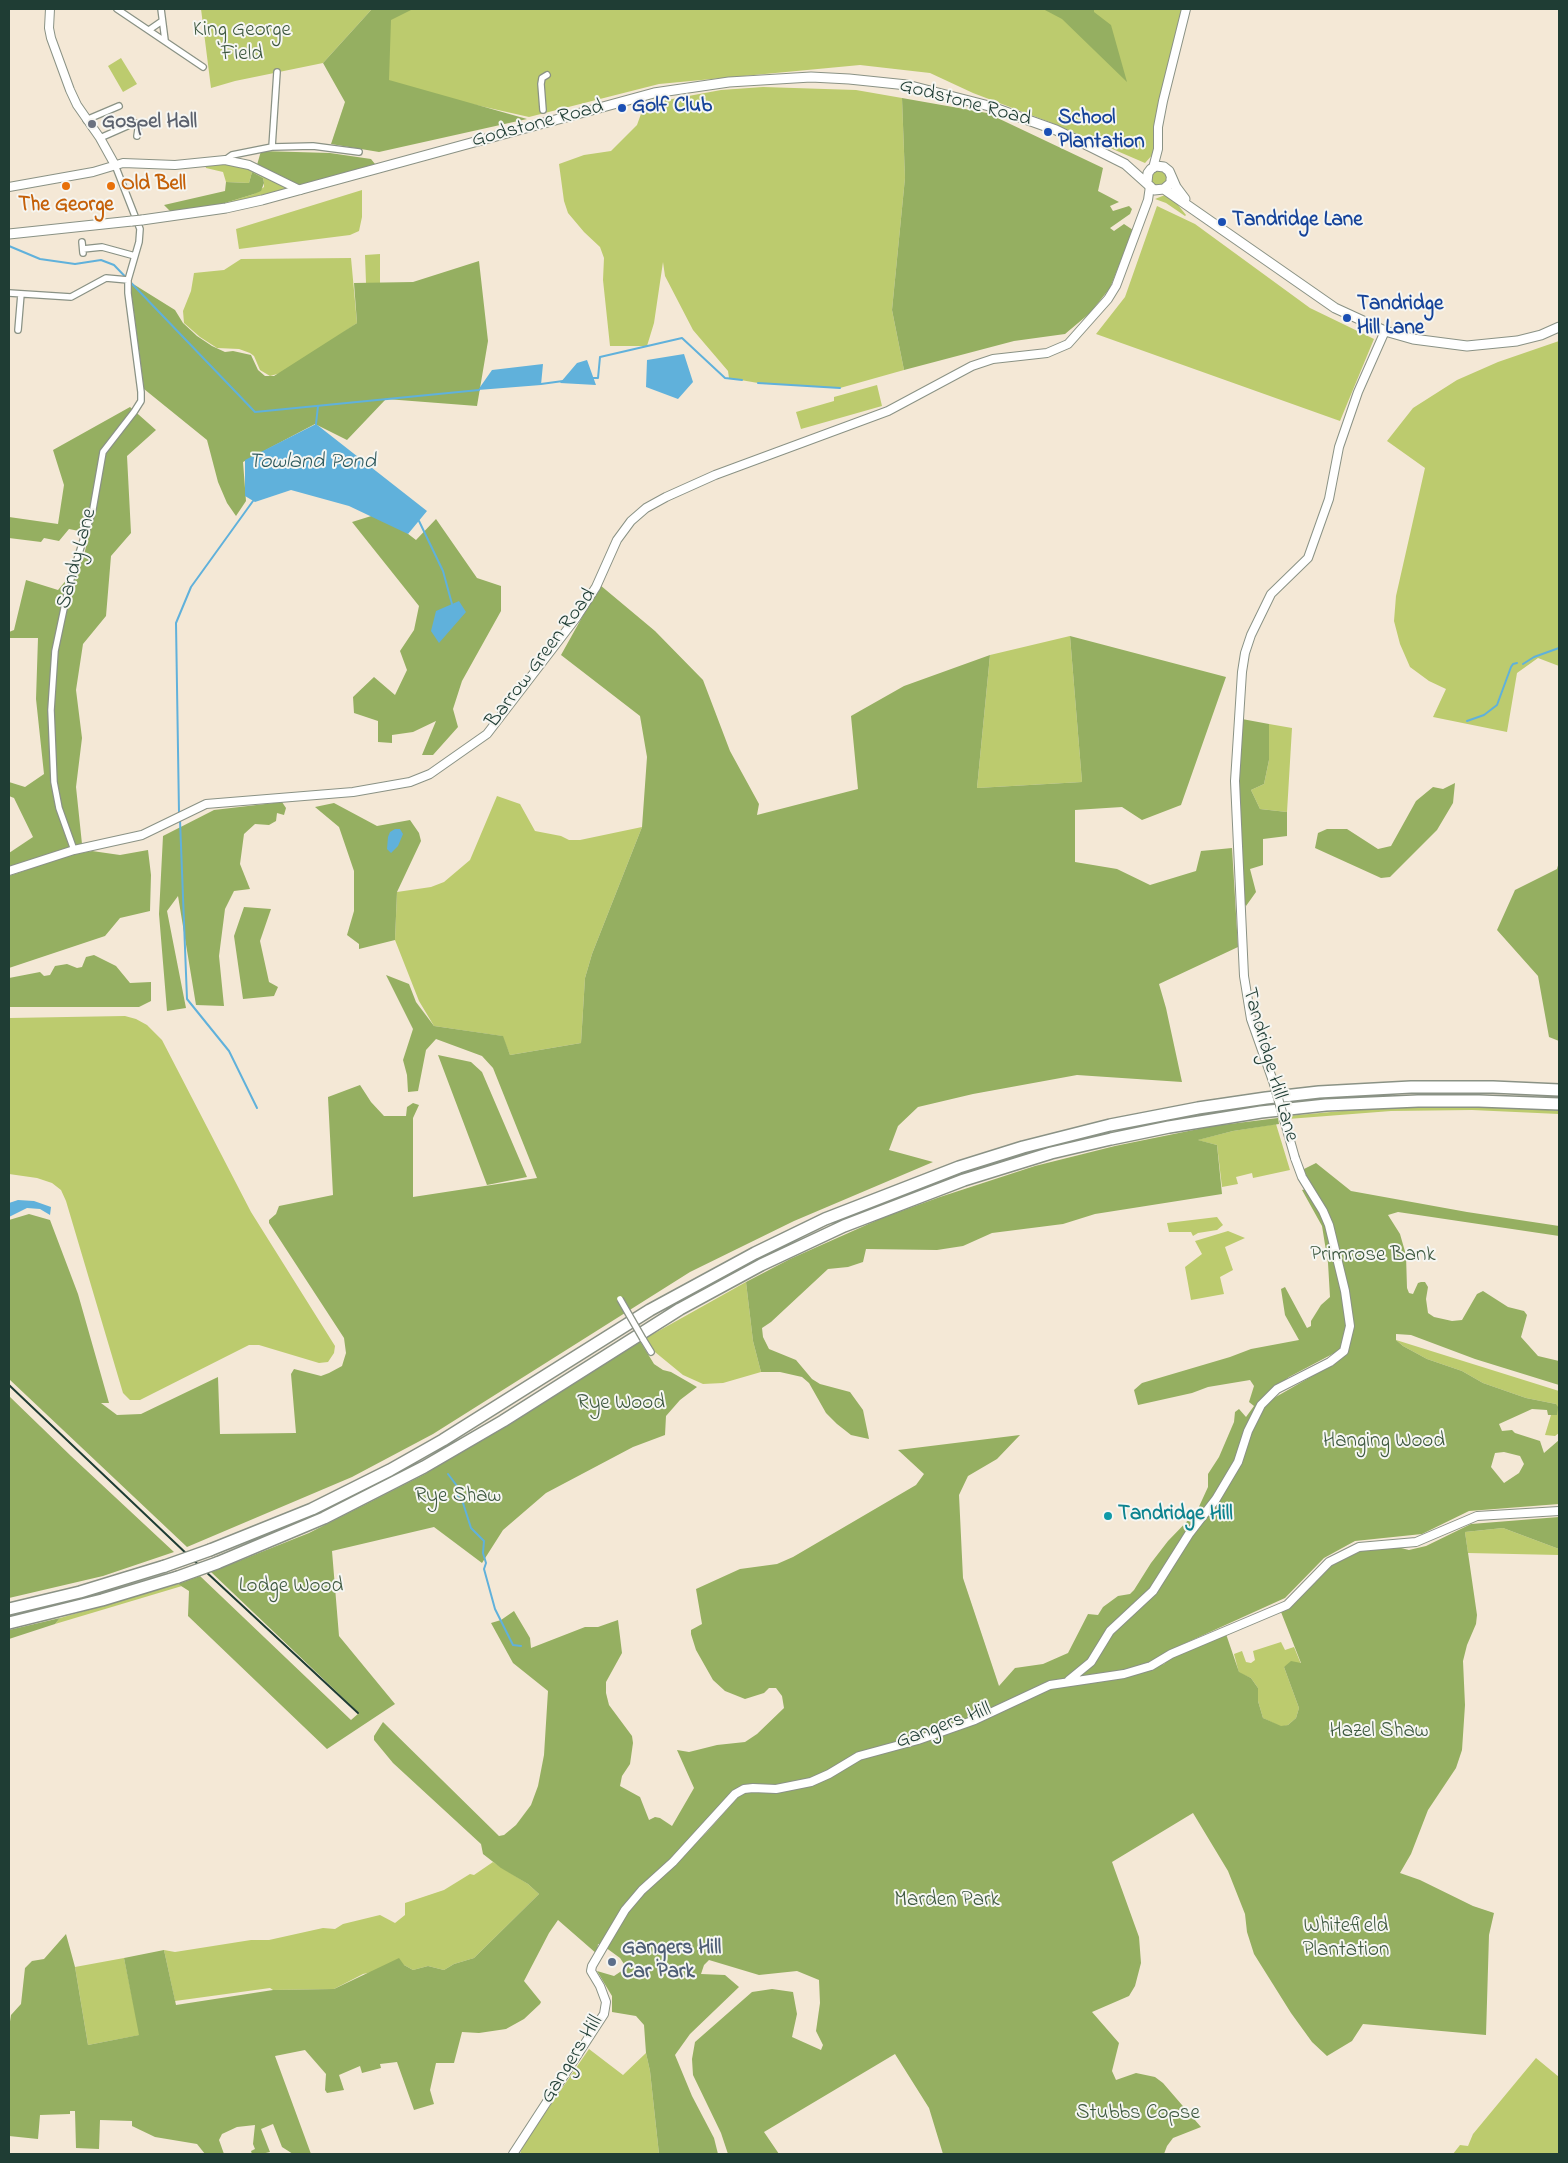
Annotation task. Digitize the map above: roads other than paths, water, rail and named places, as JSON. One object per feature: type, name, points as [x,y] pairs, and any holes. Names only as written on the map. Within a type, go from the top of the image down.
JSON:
[{"type":"highway","points":[[9,1609],[95,1588],[165,1566],[312,1509],[390,1470],[444,1440],[650,1310],[755,1253],[825,1219],[959,1167],[1023,1147],[1110,1125],[1198,1108],[1266,1098],[1326,1092],[1403,1088],[1493,1087],[1559,1090]]},
{"type":"highway","points":[[9,1622],[88,1604],[178,1577],[324,1518],[424,1467],[502,1421],[680,1309],[761,1265],[844,1226],[964,1180],[1051,1153],[1103,1140],[1261,1112],[1326,1105],[1418,1101],[1479,1100],[1559,1104]]},
{"type":"main road","name":"Godstone Road","points":[[9,234],[226,208],[300,190],[654,93],[729,82],[811,77],[907,85],[979,103],[1056,130],[1125,164],[1148,184]]},
{"type":"main road","name":"Godstone Road","points":[[1125,164],[1152,168]]},
{"type":"main road","points":[[1192,207],[1172,179],[1169,171],[1164,167],[1152,168],[1147,178],[1148,184],[1192,207],[1335,308],[1385,331],[1413,339],[1467,346],[1517,341],[1541,335],[1559,326]]},
{"type":"main road","points":[[1161,190],[1168,187],[1172,179]]},
{"type":"street","points":[[9,293],[71,297],[106,278],[129,277],[140,238],[139,224],[115,165],[73,97],[49,32],[50,9]]},
{"type":"street","points":[[116,9],[203,67]]},
{"type":"street","points":[[161,9],[165,40]]},
{"type":"street","points":[[1152,168],[1158,149],[1158,127],[1163,101],[1186,9]]},
{"type":"street","points":[[149,30],[162,21]]},
{"type":"street","points":[[272,147],[275,79],[277,72]]},
{"type":"street","points":[[543,110],[541,84],[542,78],[546,75]]},
{"type":"street","points":[[86,120],[119,106]]},
{"type":"street","points":[[100,138],[134,122],[144,124],[154,121]]},
{"type":"street","points":[[137,136],[139,123]]},
{"type":"street","points":[[225,160],[232,155],[272,147],[313,146],[359,152]]},
{"type":"street","points":[[1158,149],[1164,167]]},
{"type":"street","points":[[249,165],[255,150]]},
{"type":"street","points":[[9,187],[93,172],[115,165],[175,164],[225,160],[249,165],[300,190]]},
{"type":"street","name":"Barrow Green Road","points":[[9,871],[74,850],[142,835],[206,804],[352,792],[410,782],[430,774],[487,734],[576,618],[596,587],[617,540],[631,521],[646,508],[715,475],[888,411],[972,366],[993,359],[1047,353],[1068,344],[1108,299],[1116,286],[1148,200],[1148,184]]},
{"type":"street","name":"Barrow Green Road","points":[[1148,200],[1161,190]]},
{"type":"street","points":[[83,248],[102,247],[135,256]]},
{"type":"street","name":"Sandy Lane","points":[[74,850],[59,808],[54,782],[51,710],[55,651],[69,585],[93,509],[103,452],[141,401],[142,392],[128,294],[129,277]]},
{"type":"street","points":[[18,330],[21,294]]},
{"type":"street","name":"Tandridge Hill Lane","points":[[1068,1681],[1090,1662],[1110,1631],[1153,1591],[1238,1462],[1248,1431],[1261,1405],[1277,1389],[1330,1362],[1344,1351],[1350,1326],[1345,1291],[1329,1226],[1322,1210],[1302,1177],[1271,1074],[1251,1019],[1244,976],[1240,910],[1235,780],[1236,741],[1245,653],[1251,635],[1271,594],[1308,558],[1329,499],[1339,447],[1358,392],[1385,331]]},
{"type":"street","points":[[620,1299],[651,1352]]},
{"type":"street","name":"Gangers Hill","points":[[513,2154],[604,2014],[606,2002],[600,1986],[591,1972],[592,1966],[625,1910],[642,1890],[673,1862],[735,1794],[744,1789],[776,1789],[811,1782],[829,1774],[859,1756],[974,1720],[1050,1685],[1124,1674],[1151,1666],[1171,1654],[1277,1610],[1296,1597],[1328,1562],[1358,1547],[1416,1542],[1477,1516],[1559,1511]]},
{"type":"water","points":[[684,354],[693,382],[678,399],[646,387],[647,360]]},
{"type":"water","points":[[587,360],[596,385],[560,383],[577,363]]},
{"type":"water","points":[[543,364],[541,385],[478,390],[492,370]]},
{"type":"water","name":"Towland Pond","points":[[316,424],[427,511],[408,534],[349,506],[291,490],[255,502],[245,496],[245,460]]},
{"type":"water","points":[[459,601],[466,612],[439,643],[431,631],[436,611]]},
{"type":"water","points":[[400,829],[403,834],[398,846],[391,853],[387,849],[388,837],[390,832]]},
{"type":"water","points":[[18,1200],[34,1201],[51,1207],[50,1215],[40,1209],[27,1208],[9,1217],[9,1203]]},
{"type":"waterway","points":[[9,246],[40,259],[75,264],[101,260],[114,265],[255,412],[479,390]]},
{"type":"waterway","points":[[593,378],[598,378],[600,357],[682,338],[725,378],[742,380]]},
{"type":"waterway","points":[[541,384],[563,381]]},
{"type":"waterway","points":[[758,383],[840,388]]},
{"type":"waterway","points":[[316,424],[318,406]]},
{"type":"waterway","points":[[179,813],[176,623],[191,587],[253,501]]},
{"type":"waterway","points":[[419,521],[443,571],[452,604]]},
{"type":"waterway","points":[[1523,664],[1534,657],[1559,648]]},
{"type":"waterway","points":[[1467,721],[1484,715],[1497,705],[1511,667],[1517,663]]},
{"type":"waterway","points":[[180,820],[187,999],[229,1051],[257,1108]]},
{"type":"waterway","points":[[448,1474],[457,1486],[457,1495],[463,1503],[471,1528],[484,1541],[483,1553],[486,1563],[484,1569],[495,1609],[513,1645],[521,1646]]},
{"type":"railway","points":[[9,1385],[358,1713]]},
{"type":"place","name":"Golf Club","points":[[622,108]]},
{"type":"place","name":"Gospel Hall","points":[[92,124]]},
{"type":"place","name":"School Plantation","points":[[1048,132]]},
{"type":"place","name":"The George","points":[[66,186]]},
{"type":"place","name":"Old Bell","points":[[111,186]]},
{"type":"place","name":"Tandridge Lane","points":[[1222,222]]},
{"type":"place","name":"Tandridge Hill Lane","points":[[1347,318]]},
{"type":"place","name":"Tandridge Hill","points":[[1108,1516]]},
{"type":"place","name":"Gangers Hill Car Park","points":[[612,1962]]},
{"type":"park label","name":"King George Field","points":[[242,44]]},
{"type":"park label","name":"Primrose Bank","points":[[1373,1257]]},
{"type":"park label","name":"Rye Wood","points":[[621,1405]]},
{"type":"park label","name":"Hanging Wood","points":[[1384,1443]]},
{"type":"park label","name":"Rye Shaw","points":[[458,1498]]},
{"type":"park label","name":"Lodge Wood","points":[[291,1588]]},
{"type":"park label","name":"Hazel Shaw","points":[[1379,1733]]},
{"type":"park label","name":"Marden Park","points":[[947,1902]]},
{"type":"park label","name":"Whitefield Plantation","points":[[1346,1940]]},
{"type":"park label","name":"Stubbs Copse","points":[[1138,2115]]}]
